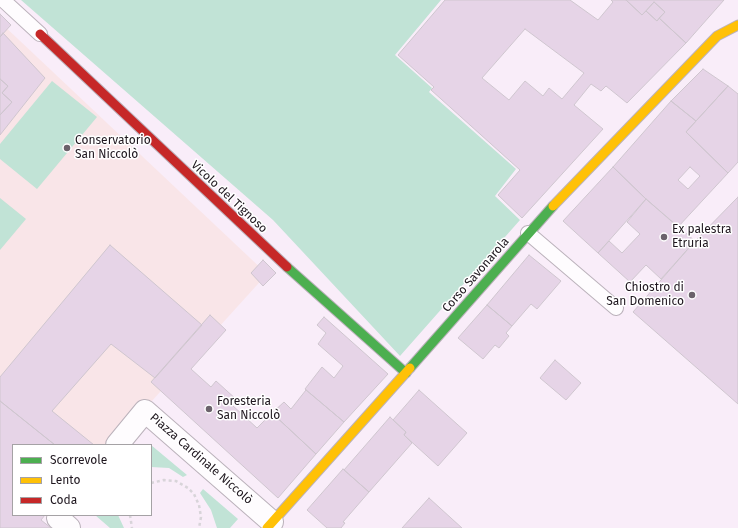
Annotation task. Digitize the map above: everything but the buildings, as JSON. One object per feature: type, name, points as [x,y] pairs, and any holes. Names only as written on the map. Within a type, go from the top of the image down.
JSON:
[{"type":"street","name":"Corso Savonarola","points":[[274,521],[528,233],[717,36],[738,25]]},
{"type":"street","name":"Vicolo del Tignoso","points":[[40,34],[256,239],[406,373]]},
{"type":"street","name":"Piazza Cardinale Niccolò","points":[[118,444],[146,410],[274,521]]},
{"type":"street","points":[[59,516],[58,518],[69,528]]},
{"type":"lane","points":[[3,0],[40,34]]},
{"type":"lane","points":[[528,233],[616,308]]},
{"type":"path","points":[[152,483],[164,480],[176,481],[188,488],[194,494],[199,505],[201,517],[199,528]]},
{"type":"path","points":[[130,516],[132,528]]},
{"type":"shaded area","name":"Conservatorio San Niccolò","points":[[0,22],[267,274],[113,444],[13,444],[0,434]]},
{"type":"green space","points":[[21,0],[441,0],[395,55],[432,88],[429,92],[516,169],[495,196],[520,220],[400,356],[273,220]]},
{"type":"green space","points":[[52,81],[97,117],[37,189],[0,159],[0,144]]},
{"type":"green space","points":[[0,198],[26,219],[0,250]]},
{"type":"green space","points":[[152,446],[187,475],[183,477],[169,468],[152,467]]},
{"type":"green space","points":[[203,489],[238,519],[230,528],[217,528],[211,510],[200,493]]},
{"type":"green space","points":[[96,516],[118,516],[124,528],[110,528]]},
{"type":"traffic: fast","points":[[410,368],[553,206]]},
{"type":"traffic: fast","points":[[287,267],[406,373]]},
{"type":"traffic: slow","points":[[553,206],[717,36],[738,25]]},
{"type":"traffic: slow","points":[[267,528],[410,368]]},
{"type":"traffic: jam","points":[[40,34],[287,267]]},
{"type":"place","name":"Conservatorio San Niccolò","points":[[67,148]]},
{"type":"place","name":"Ex palestra Etruria","points":[[664,237]]},
{"type":"place","name":"Chiostro di San Domenico","points":[[692,295]]},
{"type":"place","name":"Foresteria San Niccolò","points":[[209,409]]}]
